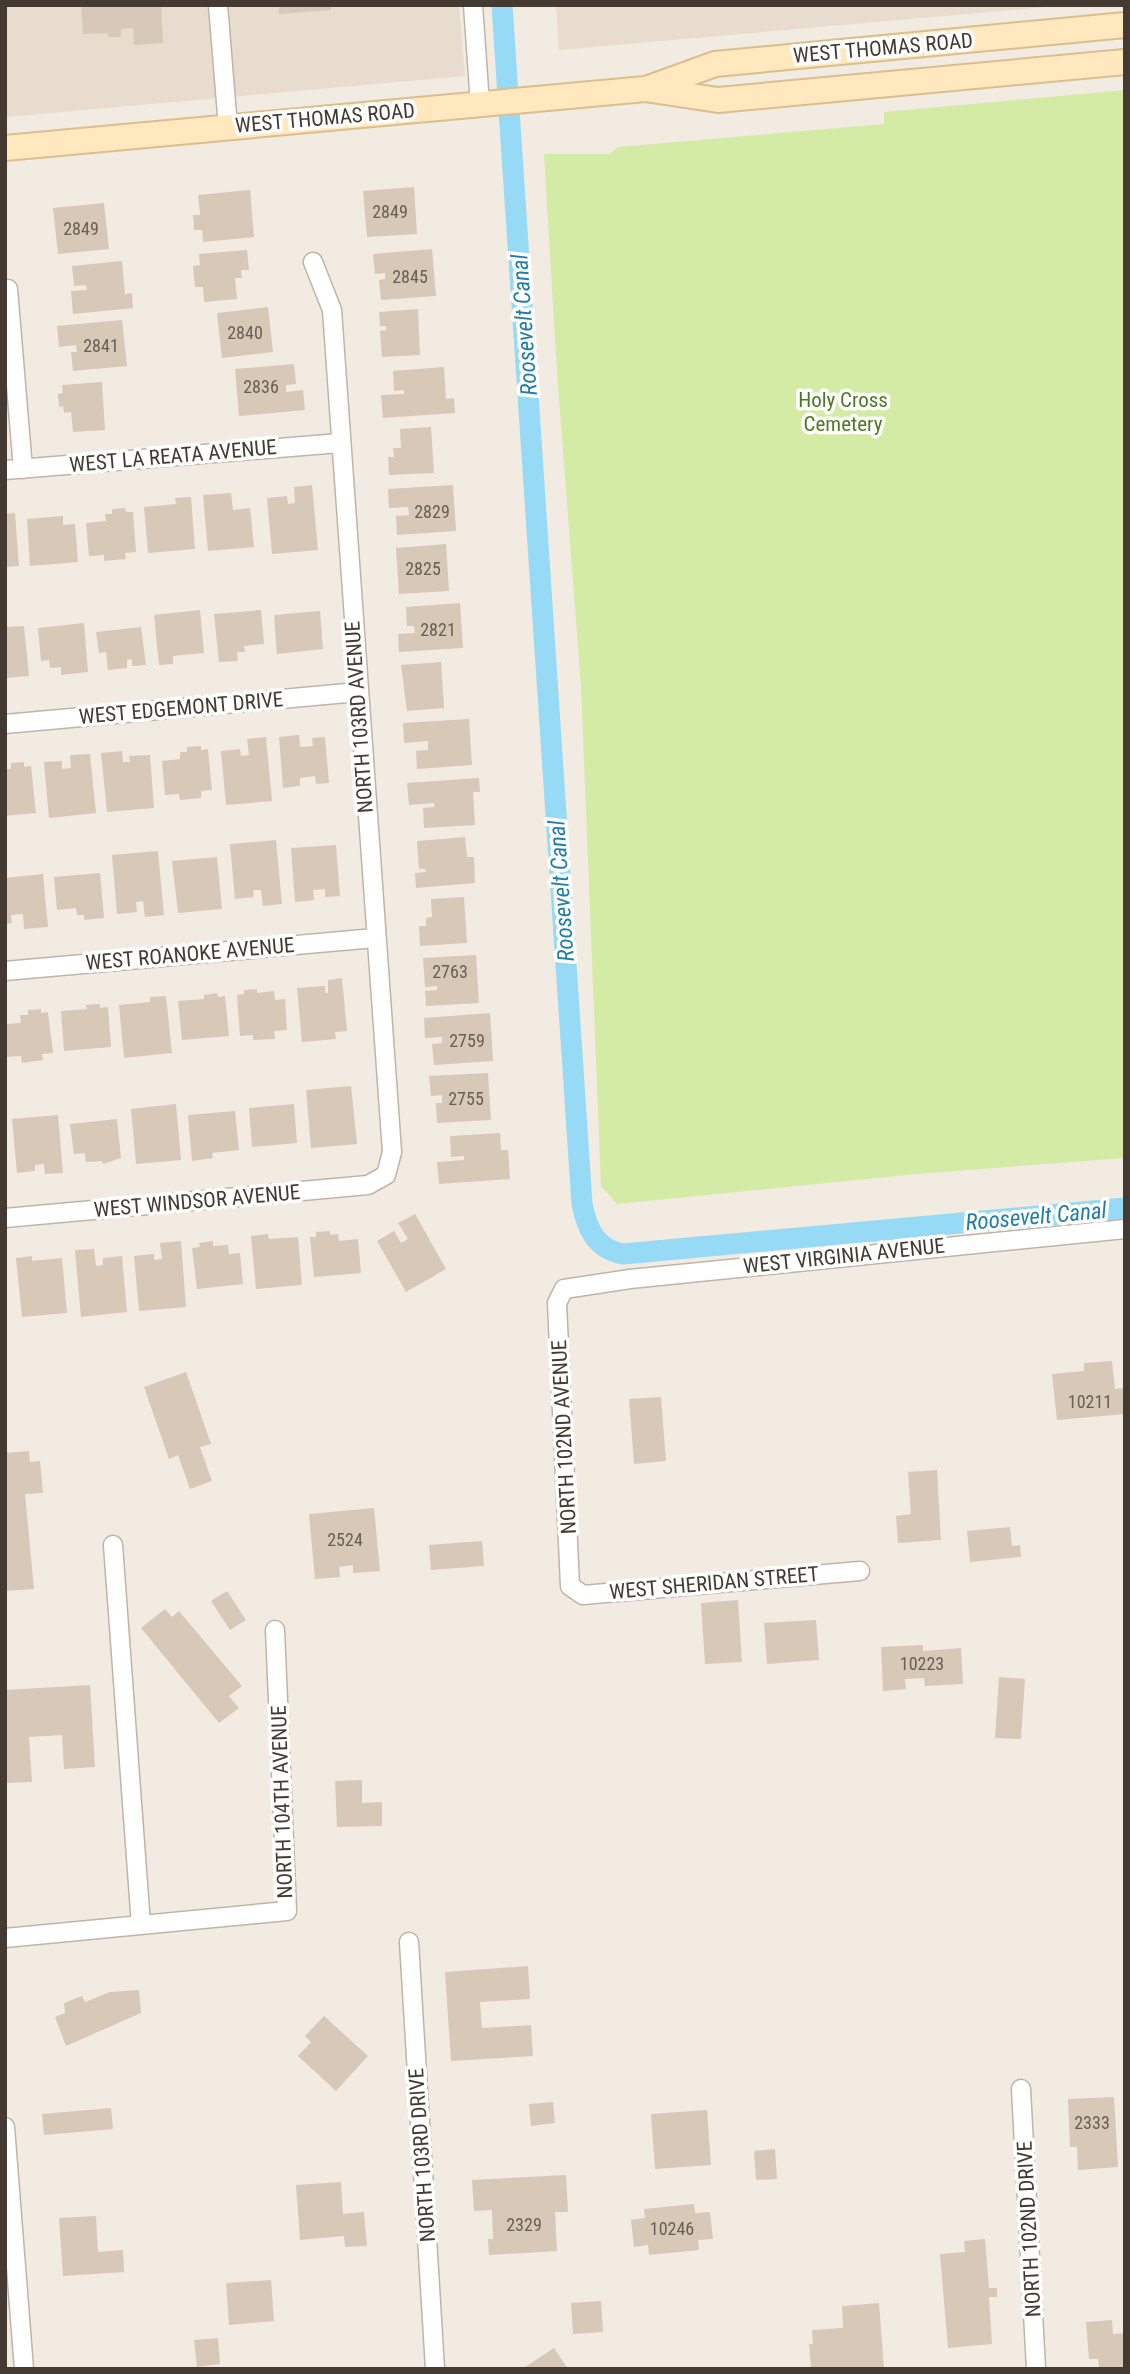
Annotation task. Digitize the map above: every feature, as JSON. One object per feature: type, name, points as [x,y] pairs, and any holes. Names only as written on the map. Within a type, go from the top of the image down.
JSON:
[{"type":"main road","name":"WEST THOMAS ROAD","points":[[645,89],[715,64],[1125,25]]},
{"type":"main road","name":"WEST THOMAS ROAD","points":[[5,148],[645,89],[718,100],[1125,62]]},
{"type":"street","points":[[218,5],[228,127]]},
{"type":"street","points":[[473,5],[480,104]]},
{"type":"street","name":"NORTH 103RD AVENUE","points":[[313,262],[332,310],[392,1152],[386,1175]]},
{"type":"street","points":[[8,289],[14,469]]},
{"type":"street","name":"WEST LA REATA AVENUE","points":[[14,469],[340,443]]},
{"type":"street","name":"WEST EDGEMONT DRIVE","points":[[5,724],[358,692]]},
{"type":"street","name":"WEST ROANOKE AVENUE","points":[[5,971],[375,938]]},
{"type":"street","name":"WEST WINDSOR AVENUE","points":[[5,1218],[368,1185],[386,1175]]},
{"type":"street","name":"WEST VIRGINIA AVENUE","points":[[564,1289],[670,1274],[1125,1229]]},
{"type":"street","name":"NORTH 102ND AVENUE","points":[[564,1289],[557,1303],[570,1586]]},
{"type":"street","points":[[113,1545],[141,1925]]},
{"type":"street","name":"WEST SHERIDAN STREET","points":[[570,1586],[583,1595],[860,1571]]},
{"type":"street","name":"NORTH 104TH AVENUE","points":[[5,1938],[287,1911],[275,1630]]},
{"type":"street","name":"NORTH 103RD DRIVE","points":[[409,1941],[435,2369]]},
{"type":"street","name":"NORTH 102ND DRIVE","points":[[1021,2089],[1036,2369]]},
{"type":"street","points":[[5,2127],[24,2369]]},
{"type":"shaded area","points":[[5,5],[459,5],[465,76],[5,117]]},
{"type":"shaded area","points":[[556,5],[1068,5],[559,50]]},
{"type":"green space","name":"Holy Cross Cemetery","points":[[1125,90],[1125,1158],[916,1174],[617,1204],[601,1186],[581,686],[557,372],[544,154],[610,154],[618,147],[884,124],[884,112]]},
{"type":"building","points":[[81,5],[161,5],[163,43],[134,45],[133,28],[121,29],[121,37],[108,37],[108,33],[83,34]]},
{"type":"building","points":[[279,5],[331,5],[331,10],[279,14]]},
{"type":"building","points":[[414,187],[417,234],[367,237],[363,191]]},
{"type":"building","points":[[250,190],[254,237],[203,242],[202,230],[194,230],[193,215],[200,215],[198,195]]},
{"type":"building","points":[[104,203],[109,249],[58,254],[53,208]]},
{"type":"building","points":[[432,249],[436,296],[381,300],[379,280],[385,279],[385,273],[375,274],[373,254]]},
{"type":"building","points":[[247,250],[249,270],[241,270],[242,278],[235,278],[237,299],[204,302],[203,287],[195,287],[193,266],[200,265],[199,254]]},
{"type":"building","points":[[122,261],[125,294],[132,293],[133,308],[73,314],[71,291],[87,290],[86,285],[74,286],[72,266]]},
{"type":"building","points":[[268,307],[273,352],[222,358],[217,313]]},
{"type":"building","points":[[418,309],[420,355],[382,357],[380,331],[386,330],[386,326],[380,326],[379,312]]},
{"type":"building","points":[[122,320],[127,366],[73,371],[71,352],[77,352],[76,345],[59,347],[57,326]]},
{"type":"building","points":[[294,364],[296,384],[286,385],[286,392],[303,390],[305,410],[239,416],[235,369]]},
{"type":"building","points":[[444,367],[446,399],[454,398],[455,413],[383,418],[381,395],[404,394],[404,390],[394,391],[393,371]]},
{"type":"building","points":[[102,382],[105,430],[73,432],[71,412],[64,413],[63,406],[59,407],[58,394],[63,393],[62,385]]},
{"type":"building","points":[[431,427],[434,473],[389,475],[388,457],[394,457],[393,448],[401,448],[400,429]]},
{"type":"building","points":[[312,485],[318,550],[272,554],[267,498],[287,496],[288,504],[295,503],[294,487]]},
{"type":"building","points":[[453,485],[456,531],[397,535],[396,516],[409,515],[408,507],[389,508],[388,489]]},
{"type":"building","points":[[231,493],[233,510],[250,508],[254,547],[208,551],[203,495]]},
{"type":"building","points":[[191,497],[195,549],[148,553],[144,507],[176,504],[175,498]]},
{"type":"building","points":[[125,508],[126,512],[133,512],[136,552],[125,553],[126,559],[104,561],[104,555],[89,556],[86,523],[106,521],[105,514],[112,514],[112,509]]},
{"type":"building","points":[[15,513],[19,566],[5,567],[5,514]]},
{"type":"building","points":[[63,516],[63,525],[75,524],[78,562],[30,566],[27,519]]},
{"type":"building","points":[[446,544],[449,591],[399,594],[396,548]]},
{"type":"building","points":[[460,603],[463,648],[399,652],[398,634],[415,633],[414,626],[407,626],[406,607]]},
{"type":"building","points":[[200,610],[204,653],[173,656],[173,664],[159,665],[154,615]]},
{"type":"building","points":[[261,610],[264,644],[244,646],[245,652],[237,652],[238,661],[219,662],[214,614]]},
{"type":"building","points":[[320,611],[323,649],[277,654],[274,615]]},
{"type":"building","points":[[84,623],[88,672],[61,675],[61,667],[50,668],[49,660],[41,661],[38,628]]},
{"type":"building","points":[[24,626],[29,676],[5,678],[5,627]]},
{"type":"building","points":[[141,627],[146,665],[132,666],[132,659],[127,660],[127,668],[108,670],[106,652],[99,653],[96,632]]},
{"type":"building","points":[[441,662],[444,708],[407,711],[401,665]]},
{"type":"building","points":[[469,719],[472,765],[417,769],[416,751],[428,750],[428,741],[404,743],[403,723]]},
{"type":"building","points":[[299,735],[300,747],[313,746],[312,738],[325,737],[329,783],[316,784],[315,776],[300,778],[300,786],[283,788],[279,737]]},
{"type":"building","points":[[266,737],[272,801],[226,805],[221,751],[240,749],[241,756],[249,755],[247,739]]},
{"type":"building","points":[[201,746],[201,750],[208,749],[212,790],[201,791],[201,798],[180,800],[179,794],[165,795],[162,761],[180,759],[180,752],[187,752],[187,747]]},
{"type":"building","points":[[122,751],[123,762],[130,762],[129,756],[150,755],[154,808],[107,812],[101,753]]},
{"type":"building","points":[[90,754],[96,813],[49,818],[44,762],[62,761],[62,769],[71,768],[70,755]]},
{"type":"building","points":[[24,762],[24,767],[31,766],[36,813],[5,816],[5,769],[11,769],[11,763]]},
{"type":"building","points":[[479,778],[480,792],[473,792],[475,825],[424,828],[423,808],[434,807],[434,803],[409,805],[407,783]]},
{"type":"building","points":[[465,837],[467,857],[474,857],[475,883],[416,888],[415,873],[426,872],[425,869],[419,869],[417,841]]},
{"type":"building","points":[[276,840],[282,904],[263,906],[261,890],[253,890],[254,897],[235,899],[230,844]]},
{"type":"building","points":[[336,845],[340,896],[325,897],[325,889],[313,890],[314,900],[295,902],[291,848]]},
{"type":"building","points":[[158,851],[164,915],[145,917],[143,901],[136,902],[137,912],[117,914],[112,855]]},
{"type":"building","points":[[217,857],[222,909],[178,913],[172,861]]},
{"type":"building","points":[[100,873],[104,918],[84,920],[84,915],[77,915],[76,908],[57,910],[54,877]]},
{"type":"building","points":[[43,874],[48,927],[24,929],[23,914],[11,915],[12,923],[5,924],[5,878]]},
{"type":"building","points":[[464,897],[467,943],[420,946],[419,926],[426,926],[426,918],[432,917],[431,899]]},
{"type":"building","points":[[476,955],[479,1003],[426,1006],[425,991],[437,990],[437,986],[425,987],[423,958]]},
{"type":"building","points":[[342,978],[347,1031],[335,1032],[336,1039],[302,1042],[297,988],[325,986],[325,993],[328,993],[328,980]]},
{"type":"building","points":[[257,989],[257,993],[274,991],[275,1000],[285,999],[287,1030],[274,1031],[275,1039],[253,1040],[253,1035],[240,1036],[237,995],[244,994],[244,990]]},
{"type":"building","points":[[217,993],[218,997],[225,996],[229,1036],[182,1040],[178,1001],[204,999],[204,995]]},
{"type":"building","points":[[166,996],[172,1053],[124,1058],[119,1005],[150,1002],[150,997]]},
{"type":"building","points":[[100,1004],[100,1008],[108,1007],[111,1047],[64,1051],[61,1011],[87,1009],[86,1005]]},
{"type":"building","points":[[41,1009],[41,1013],[48,1012],[53,1053],[42,1054],[43,1060],[22,1063],[21,1056],[6,1057],[5,1024],[21,1023],[20,1015],[28,1015],[28,1010]]},
{"type":"building","points":[[490,1013],[493,1061],[434,1065],[432,1044],[442,1043],[442,1037],[425,1038],[424,1018]]},
{"type":"building","points":[[488,1073],[491,1120],[437,1123],[436,1103],[442,1103],[442,1095],[431,1096],[429,1076]]},
{"type":"building","points":[[351,1086],[357,1144],[311,1148],[306,1090]]},
{"type":"building","points":[[176,1104],[181,1160],[136,1164],[131,1109]]},
{"type":"building","points":[[294,1104],[297,1143],[252,1147],[249,1108]]},
{"type":"building","points":[[235,1111],[239,1150],[212,1153],[213,1158],[192,1161],[188,1115]]},
{"type":"building","points":[[58,1115],[63,1173],[45,1174],[44,1164],[35,1165],[35,1171],[17,1173],[12,1119]]},
{"type":"building","points":[[117,1119],[121,1158],[103,1164],[102,1161],[86,1162],[85,1153],[74,1154],[70,1124]]},
{"type":"building","points":[[500,1133],[501,1150],[508,1150],[510,1179],[439,1184],[437,1162],[464,1160],[464,1156],[451,1157],[450,1136]]},
{"type":"building","points":[[415,1214],[446,1269],[406,1292],[377,1241],[394,1231],[401,1243],[408,1239],[398,1223]]},
{"type":"building","points":[[330,1231],[330,1235],[338,1234],[339,1241],[358,1239],[361,1273],[314,1277],[310,1237],[316,1237],[316,1232]]},
{"type":"building","points":[[268,1234],[269,1239],[298,1237],[302,1285],[256,1289],[251,1236]]},
{"type":"building","points":[[181,1241],[186,1307],[139,1311],[134,1256],[154,1254],[154,1260],[162,1259],[160,1243]]},
{"type":"building","points":[[213,1241],[213,1246],[228,1245],[229,1254],[240,1253],[243,1284],[197,1289],[192,1248],[200,1247],[199,1243]]},
{"type":"building","points":[[94,1249],[96,1266],[103,1265],[103,1258],[122,1256],[127,1312],[81,1317],[75,1250]]},
{"type":"building","points":[[32,1256],[32,1261],[62,1258],[67,1313],[22,1317],[16,1258]]},
{"type":"building","points":[[1112,1361],[1115,1389],[1125,1388],[1125,1414],[1057,1420],[1052,1374],[1084,1371],[1084,1363]]},
{"type":"building","points":[[186,1372],[211,1444],[200,1447],[212,1481],[190,1489],[178,1455],[169,1459],[144,1387]]},
{"type":"building","points":[[661,1397],[666,1461],[634,1464],[629,1399]]},
{"type":"building","points":[[29,1451],[30,1462],[40,1461],[43,1493],[25,1494],[34,1589],[6,1591],[5,1453]]},
{"type":"building","points":[[937,1470],[941,1540],[898,1543],[896,1516],[911,1514],[908,1472]]},
{"type":"building","points":[[374,1508],[380,1571],[353,1573],[353,1565],[339,1567],[340,1577],[315,1579],[309,1514]]},
{"type":"building","points":[[1010,1527],[1012,1546],[1020,1545],[1021,1557],[970,1562],[967,1531]]},
{"type":"building","points":[[482,1541],[484,1566],[431,1570],[429,1545]]},
{"type":"building","points":[[227,1591],[246,1620],[230,1630],[211,1601]]},
{"type":"building","points":[[738,1600],[742,1662],[705,1664],[701,1603]]},
{"type":"building","points":[[165,1609],[172,1617],[179,1611],[242,1686],[229,1696],[239,1708],[219,1723],[141,1628]]},
{"type":"building","points":[[816,1620],[819,1660],[767,1664],[764,1623]]},
{"type":"building","points":[[923,1645],[923,1651],[961,1648],[963,1684],[925,1686],[924,1678],[905,1679],[906,1689],[883,1691],[881,1647]]},
{"type":"building","points":[[999,1677],[1025,1679],[1021,1739],[995,1738]]},
{"type":"building","points":[[90,1685],[95,1767],[64,1769],[62,1735],[29,1737],[32,1782],[5,1783],[5,1690]]},
{"type":"building","points":[[362,1780],[362,1803],[382,1802],[382,1826],[337,1827],[335,1781]]},
{"type":"building","points":[[528,1966],[530,1999],[480,2002],[482,2028],[531,2025],[533,2056],[451,2061],[445,1972]]},
{"type":"building","points":[[139,1990],[141,2013],[66,2046],[55,2017],[65,2013],[64,2003],[82,1996],[85,2002],[110,1992]]},
{"type":"building","points":[[324,2016],[368,2056],[336,2091],[298,2056],[311,2042],[305,2036]]},
{"type":"building","points":[[1114,2097],[1118,2167],[1078,2170],[1077,2147],[1070,2147],[1068,2099]]},
{"type":"building","points":[[553,2102],[555,2123],[531,2126],[529,2104]]},
{"type":"building","points":[[111,2108],[113,2129],[44,2135],[42,2114]]},
{"type":"building","points":[[707,2110],[711,2165],[655,2169],[651,2114]]},
{"type":"building","points":[[775,2149],[777,2179],[756,2180],[754,2151]]},
{"type":"building","points":[[566,2175],[568,2212],[555,2212],[557,2251],[489,2255],[488,2239],[493,2239],[492,2210],[474,2211],[472,2180]]},
{"type":"building","points":[[341,2182],[343,2214],[364,2212],[367,2246],[345,2247],[344,2236],[300,2240],[296,2185]]},
{"type":"building","points":[[694,2204],[695,2213],[710,2212],[713,2239],[698,2240],[699,2250],[649,2255],[648,2245],[634,2247],[631,2220],[645,2218],[644,2209]]},
{"type":"building","points":[[96,2216],[98,2252],[123,2250],[124,2272],[63,2276],[59,2218]]},
{"type":"building","points":[[985,2239],[989,2288],[997,2288],[997,2297],[989,2297],[992,2344],[948,2348],[940,2254],[965,2252],[964,2241]]},
{"type":"building","points":[[271,2280],[274,2321],[229,2325],[226,2283]]},
{"type":"building","points":[[601,2301],[603,2332],[573,2334],[571,2303]]},
{"type":"building","points":[[879,2303],[884,2369],[811,2369],[809,2344],[813,2344],[812,2330],[843,2328],[842,2306]]},
{"type":"building","points":[[1112,2320],[1113,2334],[1125,2333],[1125,2369],[1099,2369],[1098,2359],[1089,2359],[1086,2322]]},
{"type":"building","points":[[218,2338],[220,2364],[197,2367],[194,2340]]},
{"type":"building","points":[[554,2348],[568,2369],[522,2369]]},
{"type":"waterway","name":"Roosevelt Canal","points":[[502,5],[582,1204],[590,1229],[599,1243],[623,1254],[1125,1208]]}]
